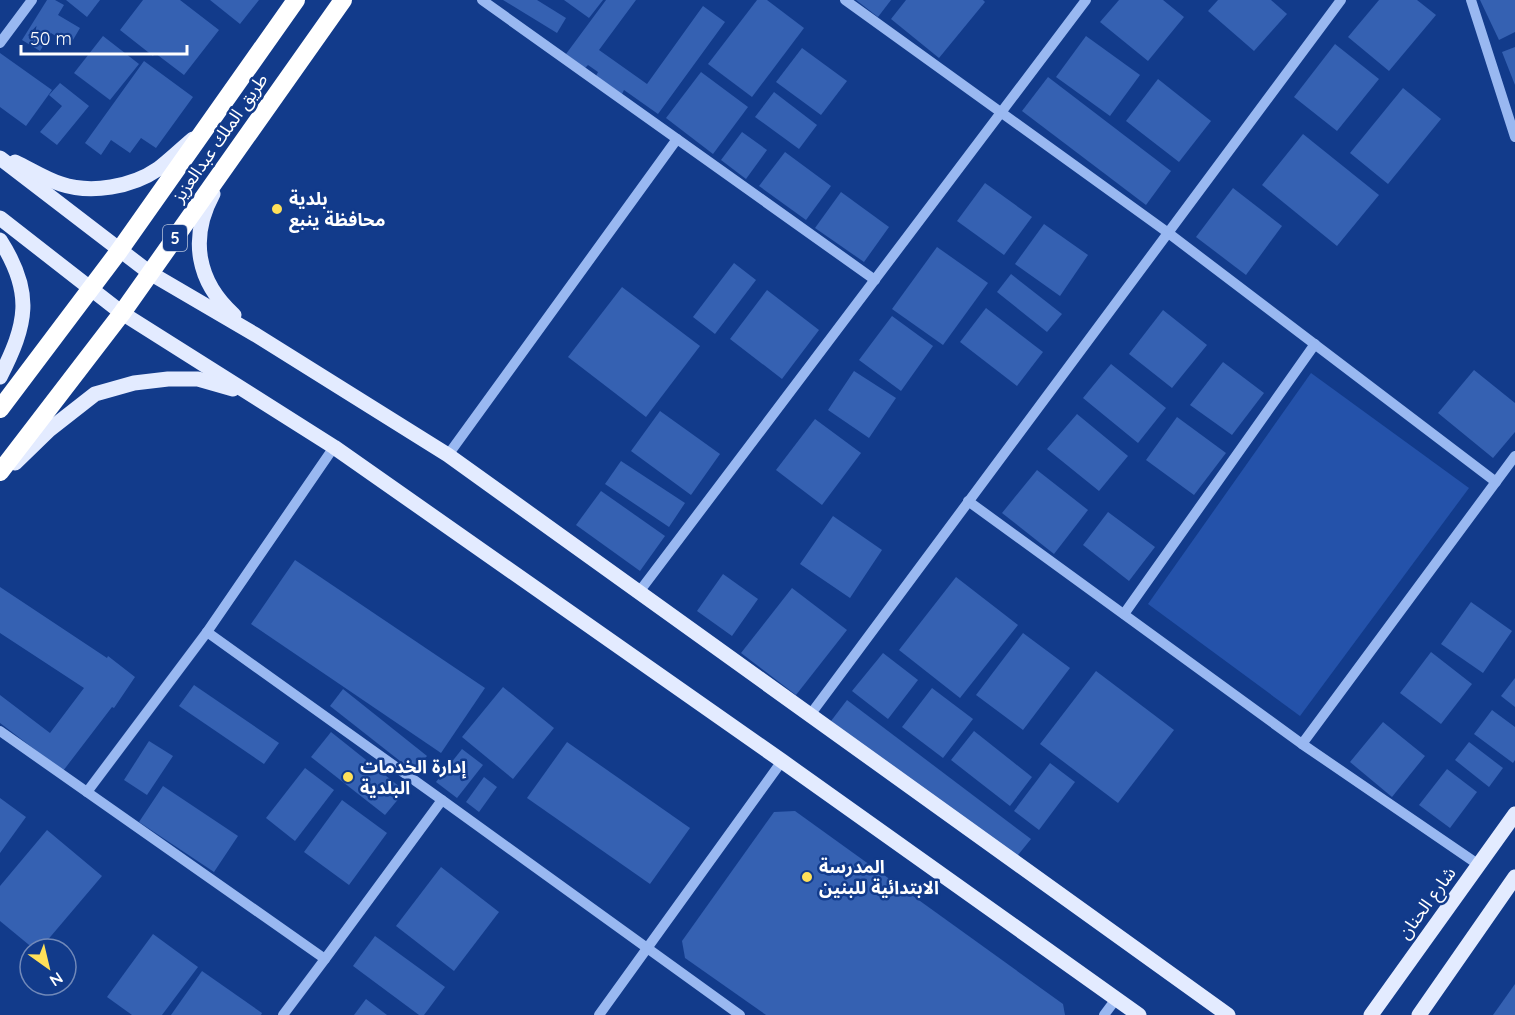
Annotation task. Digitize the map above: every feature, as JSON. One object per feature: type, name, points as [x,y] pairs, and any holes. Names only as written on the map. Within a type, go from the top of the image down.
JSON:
[{"type":"highway","name":"طريق الملك عبدالعزيز","points":[[0,409],[119,251],[296,0]]},
{"type":"highway","name":"طريق الملك عبدالعزيز","points":[[0,472],[122,313],[343,0]]},
{"type":"main road","points":[[0,157],[61,184],[85,188],[107,187],[134,183],[158,169],[206,127]]},
{"type":"main road","points":[[242,141],[207,205],[200,232],[199,263],[207,283],[221,303],[256,335]]},
{"type":"main road","points":[[0,157],[150,273],[256,335],[448,455],[1228,1015]]},
{"type":"main road","points":[[0,218],[122,313],[334,447],[782,761],[1138,1015]]},
{"type":"main road","points":[[0,240],[14,261],[21,281],[24,303],[14,349],[0,377]]},
{"type":"main road","points":[[0,477],[49,430],[95,394],[134,383],[168,379],[198,380],[249,394]]},
{"type":"main road","name":"شارع الحنان","points":[[1371,1015],[1515,814]]},
{"type":"main road","points":[[1419,1015],[1515,877]]},
{"type":"street","points":[[0,43],[32,0]]},
{"type":"street","points":[[482,0],[874,280]]},
{"type":"street","points":[[845,0],[1167,232],[1496,482]]},
{"type":"street","points":[[639,592],[1086,0]]},
{"type":"street","points":[[810,715],[1341,0]]},
{"type":"street","points":[[1471,0],[1515,137]]},
{"type":"street","points":[[448,455],[677,139]]},
{"type":"street","points":[[1124,614],[1315,344]]},
{"type":"street","points":[[87,792],[207,632],[334,447]]},
{"type":"street","points":[[1302,744],[1515,456]]},
{"type":"street","points":[[968,501],[1302,744],[1479,865]]},
{"type":"street","points":[[207,632],[740,1015]]},
{"type":"street","points":[[0,731],[325,959]]},
{"type":"street","points":[[599,1015],[782,761]]},
{"type":"street","points":[[283,1015],[442,800]]},
{"type":"street","points":[[1104,1015],[1116,999]]},
{"type":"shaded area","points":[[1311,373],[1469,488],[1300,716],[1148,604]]},
{"type":"building","points":[[47,0],[55,0],[64,5],[58,15],[80,28],[70,45],[51,33],[40,51],[22,40]]},
{"type":"building","points":[[66,0],[100,0],[87,17]]},
{"type":"building","points":[[143,0],[180,0],[219,30],[184,75],[155,53],[153,56],[120,30]]},
{"type":"building","points":[[210,0],[259,0],[240,24]]},
{"type":"building","points":[[503,0],[537,0],[566,18],[557,33]]},
{"type":"building","points":[[564,0],[603,0],[589,18]]},
{"type":"building","points":[[606,0],[636,0],[599,50],[647,84],[703,6],[725,22],[658,114],[624,90],[622,94],[596,76],[598,72],[588,65],[585,68],[566,54]]},
{"type":"building","points":[[757,0],[767,0],[804,28],[752,97],[708,64]]},
{"type":"building","points":[[856,0],[891,0],[878,17]]},
{"type":"building","points":[[906,0],[983,0],[985,2],[939,58],[891,19]]},
{"type":"building","points":[[1119,0],[1163,0],[1184,17],[1148,61],[1100,22]]},
{"type":"building","points":[[1218,0],[1271,0],[1287,14],[1254,51],[1208,11]]},
{"type":"building","points":[[1379,0],[1417,0],[1436,15],[1389,71],[1348,37]]},
{"type":"building","points":[[1480,0],[1515,0],[1515,32],[1499,40]]},
{"type":"building","points":[[103,36],[139,64],[110,100],[74,73]]},
{"type":"building","points":[[1086,36],[1140,75],[1110,116],[1056,77]]},
{"type":"building","points":[[1335,44],[1379,79],[1337,131],[1294,97]]},
{"type":"building","points":[[1515,47],[1515,85],[1502,52]]},
{"type":"building","points":[[802,48],[847,81],[821,115],[776,82]]},
{"type":"building","points":[[0,53],[52,90],[26,126],[0,107]]},
{"type":"building","points":[[144,61],[193,97],[156,148],[141,138],[130,153],[111,140],[101,155],[85,143]]},
{"type":"building","points":[[701,72],[748,107],[713,154],[666,118]]},
{"type":"building","points":[[1048,77],[1171,171],[1146,205],[1022,111]]},
{"type":"building","points":[[1158,79],[1211,121],[1179,162],[1126,121]]},
{"type":"building","points":[[60,83],[89,106],[57,145],[40,132],[62,106],[49,95]]},
{"type":"building","points":[[1403,88],[1441,119],[1388,184],[1350,153]]},
{"type":"building","points":[[774,92],[817,125],[799,149],[755,117]]},
{"type":"building","points":[[742,132],[767,150],[746,179],[721,160]]},
{"type":"building","points":[[1303,134],[1379,195],[1337,246],[1262,185]]},
{"type":"building","points":[[785,152],[831,186],[806,220],[759,186]]},
{"type":"building","points":[[985,183],[1032,217],[1004,255],[957,221]]},
{"type":"building","points":[[1233,188],[1282,226],[1246,275],[1196,237]]},
{"type":"building","points":[[841,192],[889,227],[864,262],[815,228]]},
{"type":"building","points":[[1044,224],[1088,255],[1060,296],[1015,264]]},
{"type":"building","points":[[937,247],[988,283],[943,345],[892,309]]},
{"type":"building","points":[[734,263],[756,280],[715,334],[693,317]]},
{"type":"building","points":[[1011,274],[1062,314],[1047,332],[997,292]]},
{"type":"building","points":[[622,287],[700,346],[646,417],[568,357]]},
{"type":"building","points":[[767,290],[819,330],[782,379],[730,339]]},
{"type":"building","points":[[986,308],[1043,352],[1017,386],[960,342]]},
{"type":"building","points":[[1163,310],[1207,345],[1172,388],[1129,354]]},
{"type":"building","points":[[892,316],[933,346],[901,391],[859,360]]},
{"type":"building","points":[[1223,362],[1264,393],[1232,435],[1190,405]]},
{"type":"building","points":[[1111,364],[1166,408],[1138,443],[1083,398]]},
{"type":"building","points":[[1474,370],[1515,403],[1515,432],[1493,458],[1438,413]]},
{"type":"building","points":[[854,371],[896,398],[869,438],[828,410]]},
{"type":"building","points":[[660,411],[720,454],[691,495],[631,451]]},
{"type":"building","points":[[1077,414],[1128,456],[1099,491],[1047,449]]},
{"type":"building","points":[[1177,417],[1226,453],[1194,495],[1146,460]]},
{"type":"building","points":[[815,419],[861,453],[822,505],[776,470]]},
{"type":"building","points":[[621,461],[685,503],[669,527],[605,484]]},
{"type":"building","points":[[1037,470],[1088,510],[1054,554],[1002,513]]},
{"type":"building","points":[[601,491],[665,536],[640,571],[576,525]]},
{"type":"building","points":[[1108,512],[1155,547],[1129,581],[1083,545]]},
{"type":"building","points":[[833,516],[882,550],[850,598],[800,564]]},
{"type":"building","points":[[295,560],[485,688],[441,753],[251,624]]},
{"type":"building","points":[[723,574],[758,599],[732,636],[697,611]]},
{"type":"building","points":[[956,577],[1018,625],[960,698],[899,650]]},
{"type":"building","points":[[0,587],[107,658],[108,656],[135,677],[114,708],[112,707],[63,771],[0,723],[0,695],[50,733],[84,688],[0,633]]},
{"type":"building","points":[[792,588],[847,630],[796,695],[741,653]]},
{"type":"building","points":[[1471,602],[1512,631],[1483,673],[1441,644]]},
{"type":"building","points":[[1023,633],[1070,668],[1023,730],[976,695]]},
{"type":"building","points":[[1431,652],[1472,684],[1441,724],[1400,693]]},
{"type":"building","points":[[883,653],[918,680],[888,719],[852,691]]},
{"type":"building","points":[[1096,671],[1174,730],[1118,803],[1040,744]]},
{"type":"building","points":[[1515,678],[1515,707],[1501,696]]},
{"type":"building","points":[[194,685],[279,743],[264,764],[179,706]]},
{"type":"building","points":[[503,687],[554,728],[513,779],[462,737]]},
{"type":"building","points":[[932,688],[973,719],[943,758],[902,727]]},
{"type":"building","points":[[343,689],[427,756],[414,772],[330,706]]},
{"type":"building","points":[[847,700],[1031,839],[1014,860],[831,721]]},
{"type":"building","points":[[1492,710],[1515,727],[1515,760],[1513,763],[1474,734]]},
{"type":"building","points":[[1383,722],[1425,756],[1392,797],[1350,762]]},
{"type":"building","points":[[974,731],[1032,777],[1010,806],[951,760]]},
{"type":"building","points":[[331,732],[405,791],[385,815],[311,757]]},
{"type":"building","points":[[149,741],[173,756],[147,795],[124,780]]},
{"type":"building","points":[[567,742],[690,828],[650,884],[527,798]]},
{"type":"building","points":[[1469,742],[1503,768],[1489,787],[1455,760]]},
{"type":"building","points":[[462,749],[483,765],[457,798],[436,782]]},
{"type":"building","points":[[1050,763],[1075,782],[1039,830],[1014,811]]},
{"type":"building","points":[[305,768],[334,790],[295,841],[266,818]]},
{"type":"building","points":[[1447,769],[1477,792],[1450,828],[1419,805]]},
{"type":"building","points":[[484,777],[497,787],[479,812],[466,802]]},
{"type":"building","points":[[163,786],[238,836],[214,872],[139,822]]},
{"type":"building","points":[[0,798],[26,817],[0,853]]},
{"type":"building","points":[[342,800],[387,833],[349,885],[304,852]]},
{"type":"building","name":"المدرسة الابتدائية للبنين","points":[[795,811],[1063,1004],[1065,1015],[766,1015],[685,958],[682,941],[774,812]]},
{"type":"building","points":[[47,830],[102,876],[50,937],[19,937],[0,921],[0,886]]},
{"type":"building","points":[[441,867],[499,912],[454,971],[396,926]]},
{"type":"building","points":[[153,934],[198,967],[162,1015],[132,1015],[107,997]]},
{"type":"building","points":[[375,936],[445,987],[424,1015],[419,1015],[353,966]]},
{"type":"building","points":[[202,971],[262,1013],[261,1015],[171,1015]]},
{"type":"building","points":[[1515,984],[1515,1015],[1493,1015]]},
{"type":"building","points":[[366,999],[387,1015],[354,1015]]},
{"type":"place","name":"بلدية محافظة ينبع","points":[[277,209]]},
{"type":"place","name":"إدارة الخدمات البلدية","points":[[348,777]]},
{"type":"place","name":"المدرسة الابتدائية للبنين","points":[[807,877]]}]
